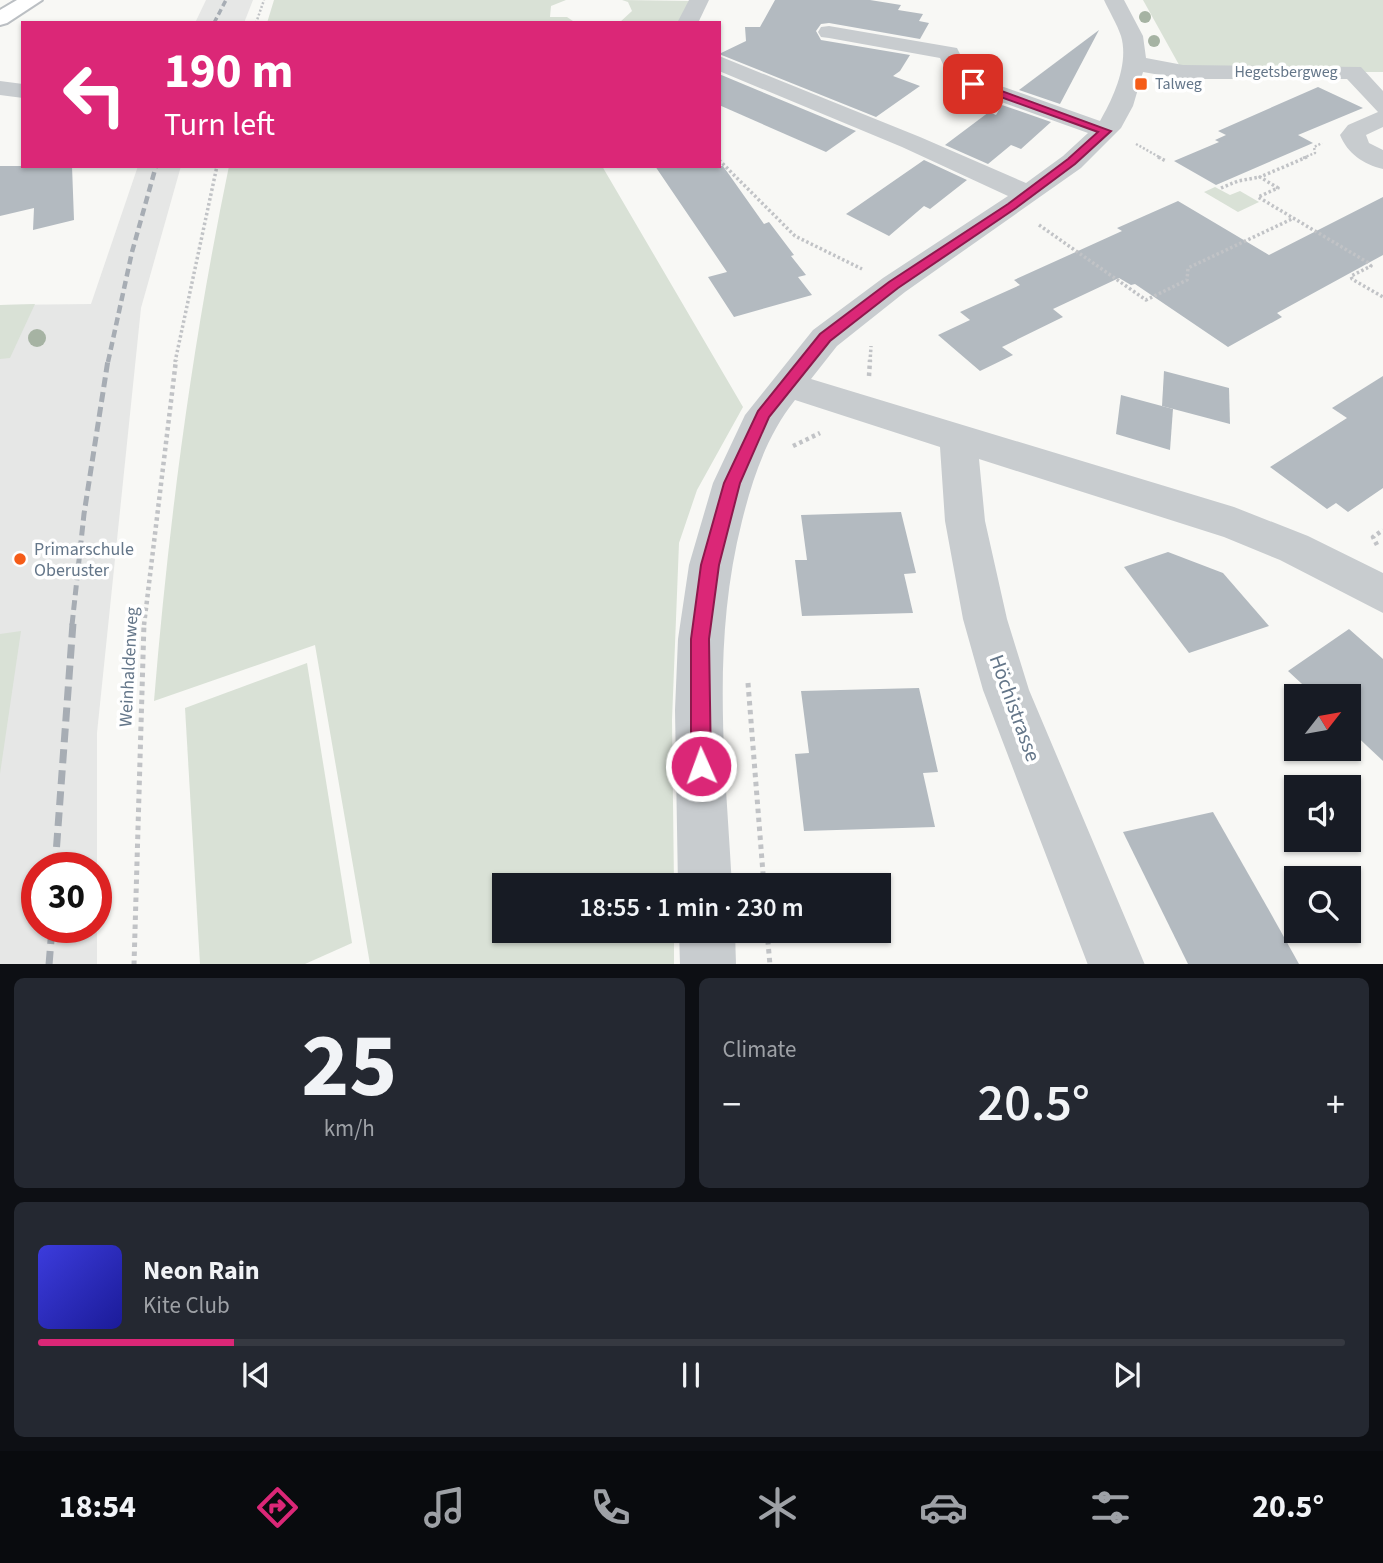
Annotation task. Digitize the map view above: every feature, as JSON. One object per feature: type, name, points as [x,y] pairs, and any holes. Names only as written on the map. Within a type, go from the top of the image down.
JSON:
[{"type":"main road","points":[[0,19],[32,0]]},
{"type":"street","points":[[688,21],[699,0]]},
{"type":"street","points":[[705,873],[699,710],[700,639],[710,565],[732,483],[763,415],[825,338],[894,285],[1072,162],[1105,131],[1121,106],[1135,62],[1132,36],[1114,0]]},
{"type":"street","points":[[829,32],[948,53],[959,76],[973,84],[1105,131]]},
{"type":"street","name":"Hegetsbergweg","points":[[1135,62],[1183,72],[1353,72],[1383,106]]},
{"type":"street","points":[[721,64],[911,142],[1019,200]]},
{"type":"street","points":[[0,88],[21,91]]},
{"type":"street","points":[[1383,118],[1357,130],[1353,135],[1358,147],[1383,161]]},
{"type":"street","points":[[788,385],[1234,524],[1294,548],[1383,594]]},
{"type":"street","name":"Höchistrasse","points":[[958,439],[965,521],[992,643],[1006,690],[1117,964]]},
{"type":"street","points":[[707,943],[708,964]]},
{"type":"path","points":[[257,21],[264,0]]},
{"type":"path","points":[[1221,188],[1238,181],[1260,177],[1315,153],[1314,147],[1337,136],[1353,135]]},
{"type":"path","points":[[721,162],[796,236],[894,285]]},
{"type":"path","name":"Weinhaldenweg","points":[[134,964],[144,628],[177,349],[217,168]]},
{"type":"path","points":[[1260,177],[1278,188],[1258,197],[1371,265],[1351,276],[1352,279],[1383,297]]},
{"type":"path","points":[[1019,200],[1146,300],[1187,280],[1188,268],[1295,218]]},
{"type":"path","points":[[768,943],[770,964]]},
{"type":"shaded area","points":[[206,0],[253,0],[245,21],[196,21]]},
{"type":"shaded area","points":[[274,0],[566,0],[551,6],[550,17],[567,17],[573,21],[268,21]]},
{"type":"shaded area","points":[[622,0],[691,1],[680,21],[621,21],[632,11],[628,2]]},
{"type":"shaded area","points":[[1143,0],[1383,0],[1383,72],[1183,72]]},
{"type":"shaded area","points":[[137,168],[180,168],[141,308],[97,733],[97,852],[21,852],[21,943],[97,943],[97,964],[0,964],[0,305],[91,304]]},
{"type":"shaded area","points":[[229,168],[603,168],[743,407],[697,490],[679,543],[672,720],[674,873],[492,873],[492,943],[674,943],[674,964],[370,964],[315,645],[154,701],[183,432]]},
{"type":"shaded area","points":[[1215,187],[1230,195],[1240,191],[1259,202],[1238,212],[1204,192]]},
{"type":"shaded area","points":[[35,304],[10,358],[0,359],[0,305]]},
{"type":"shaded area","points":[[21,631],[0,774],[0,634]]},
{"type":"shaded area","points":[[307,663],[352,943],[305,964],[200,964],[185,708]]},
{"type":"building","points":[[775,0],[870,0],[901,5],[898,10],[923,14],[919,21],[929,23],[920,39],[829,23],[821,24],[816,31],[821,40],[910,55],[900,71],[893,76],[920,86],[876,117],[721,55],[746,41],[745,27],[760,27]]},
{"type":"building","points":[[1099,30],[1060,104],[1019,90]]},
{"type":"building","points":[[721,75],[856,131],[826,152],[721,106]]},
{"type":"building","points":[[1318,87],[1363,108],[1298,135],[1313,143],[1216,185],[1174,161],[1219,142],[1215,140],[1226,135],[1218,131]]},
{"type":"building","points":[[1002,105],[1051,122],[1021,149],[1011,145],[988,164],[945,145],[989,112],[996,115]]},
{"type":"building","points":[[924,160],[967,180],[930,209],[924,206],[889,236],[846,214]]},
{"type":"building","points":[[0,166],[72,168],[74,220],[33,230],[34,208],[0,216]]},
{"type":"building","points":[[723,166],[764,224],[769,222],[794,255],[791,256],[806,275],[798,277],[812,295],[734,317],[708,277],[727,272],[656,168]]},
{"type":"building","points":[[1383,197],[1383,255],[1277,313],[1282,317],[1228,347],[1135,284],[1131,285],[1119,278],[1053,309],[1063,317],[1002,347],[1013,355],[980,371],[938,335],[970,320],[960,312],[1020,285],[1014,280],[1122,231],[1117,228],[1178,201],[1269,255]]},
{"type":"building","points":[[1164,371],[1229,388],[1230,424],[1162,406]]},
{"type":"building","points":[[1383,376],[1383,488],[1348,512],[1336,503],[1327,509],[1270,467],[1347,418],[1332,408]]},
{"type":"building","points":[[1121,395],[1173,409],[1170,450],[1116,434]]},
{"type":"building","points":[[901,512],[916,573],[904,574],[913,613],[802,616],[795,560],[807,560],[801,515]]},
{"type":"building","points":[[1168,552],[1223,573],[1269,626],[1189,653],[1124,567]]},
{"type":"building","points":[[1349,629],[1383,659],[1383,761],[1362,741],[1362,684],[1302,684],[1288,671]]},
{"type":"building","points":[[919,688],[938,772],[923,773],[935,827],[804,831],[795,754],[809,753],[801,691]]},
{"type":"building","points":[[1213,812],[1284,937],[1284,943],[1287,943],[1299,964],[1188,964],[1123,832]]},
{"type":"railway","points":[[215,21],[226,0]]},
{"type":"railway","points":[[108,362],[132,252],[155,168]]},
{"type":"railway","points":[[72,625],[84,514],[108,360]]},
{"type":"railway","points":[[56,852],[73,623]]},
{"type":"railway","points":[[49,964],[51,943]]},
{"type":"place","name":"Talweg","points":[[1141,84]]},
{"type":"place","name":"Primarschule Oberuster","points":[[20,559]]},
{"type":"route","points":[[701,766],[700,639],[710,565],[732,483],[763,415],[825,338],[894,285],[924,267],[1072,162],[1105,131],[973,84]]}]
